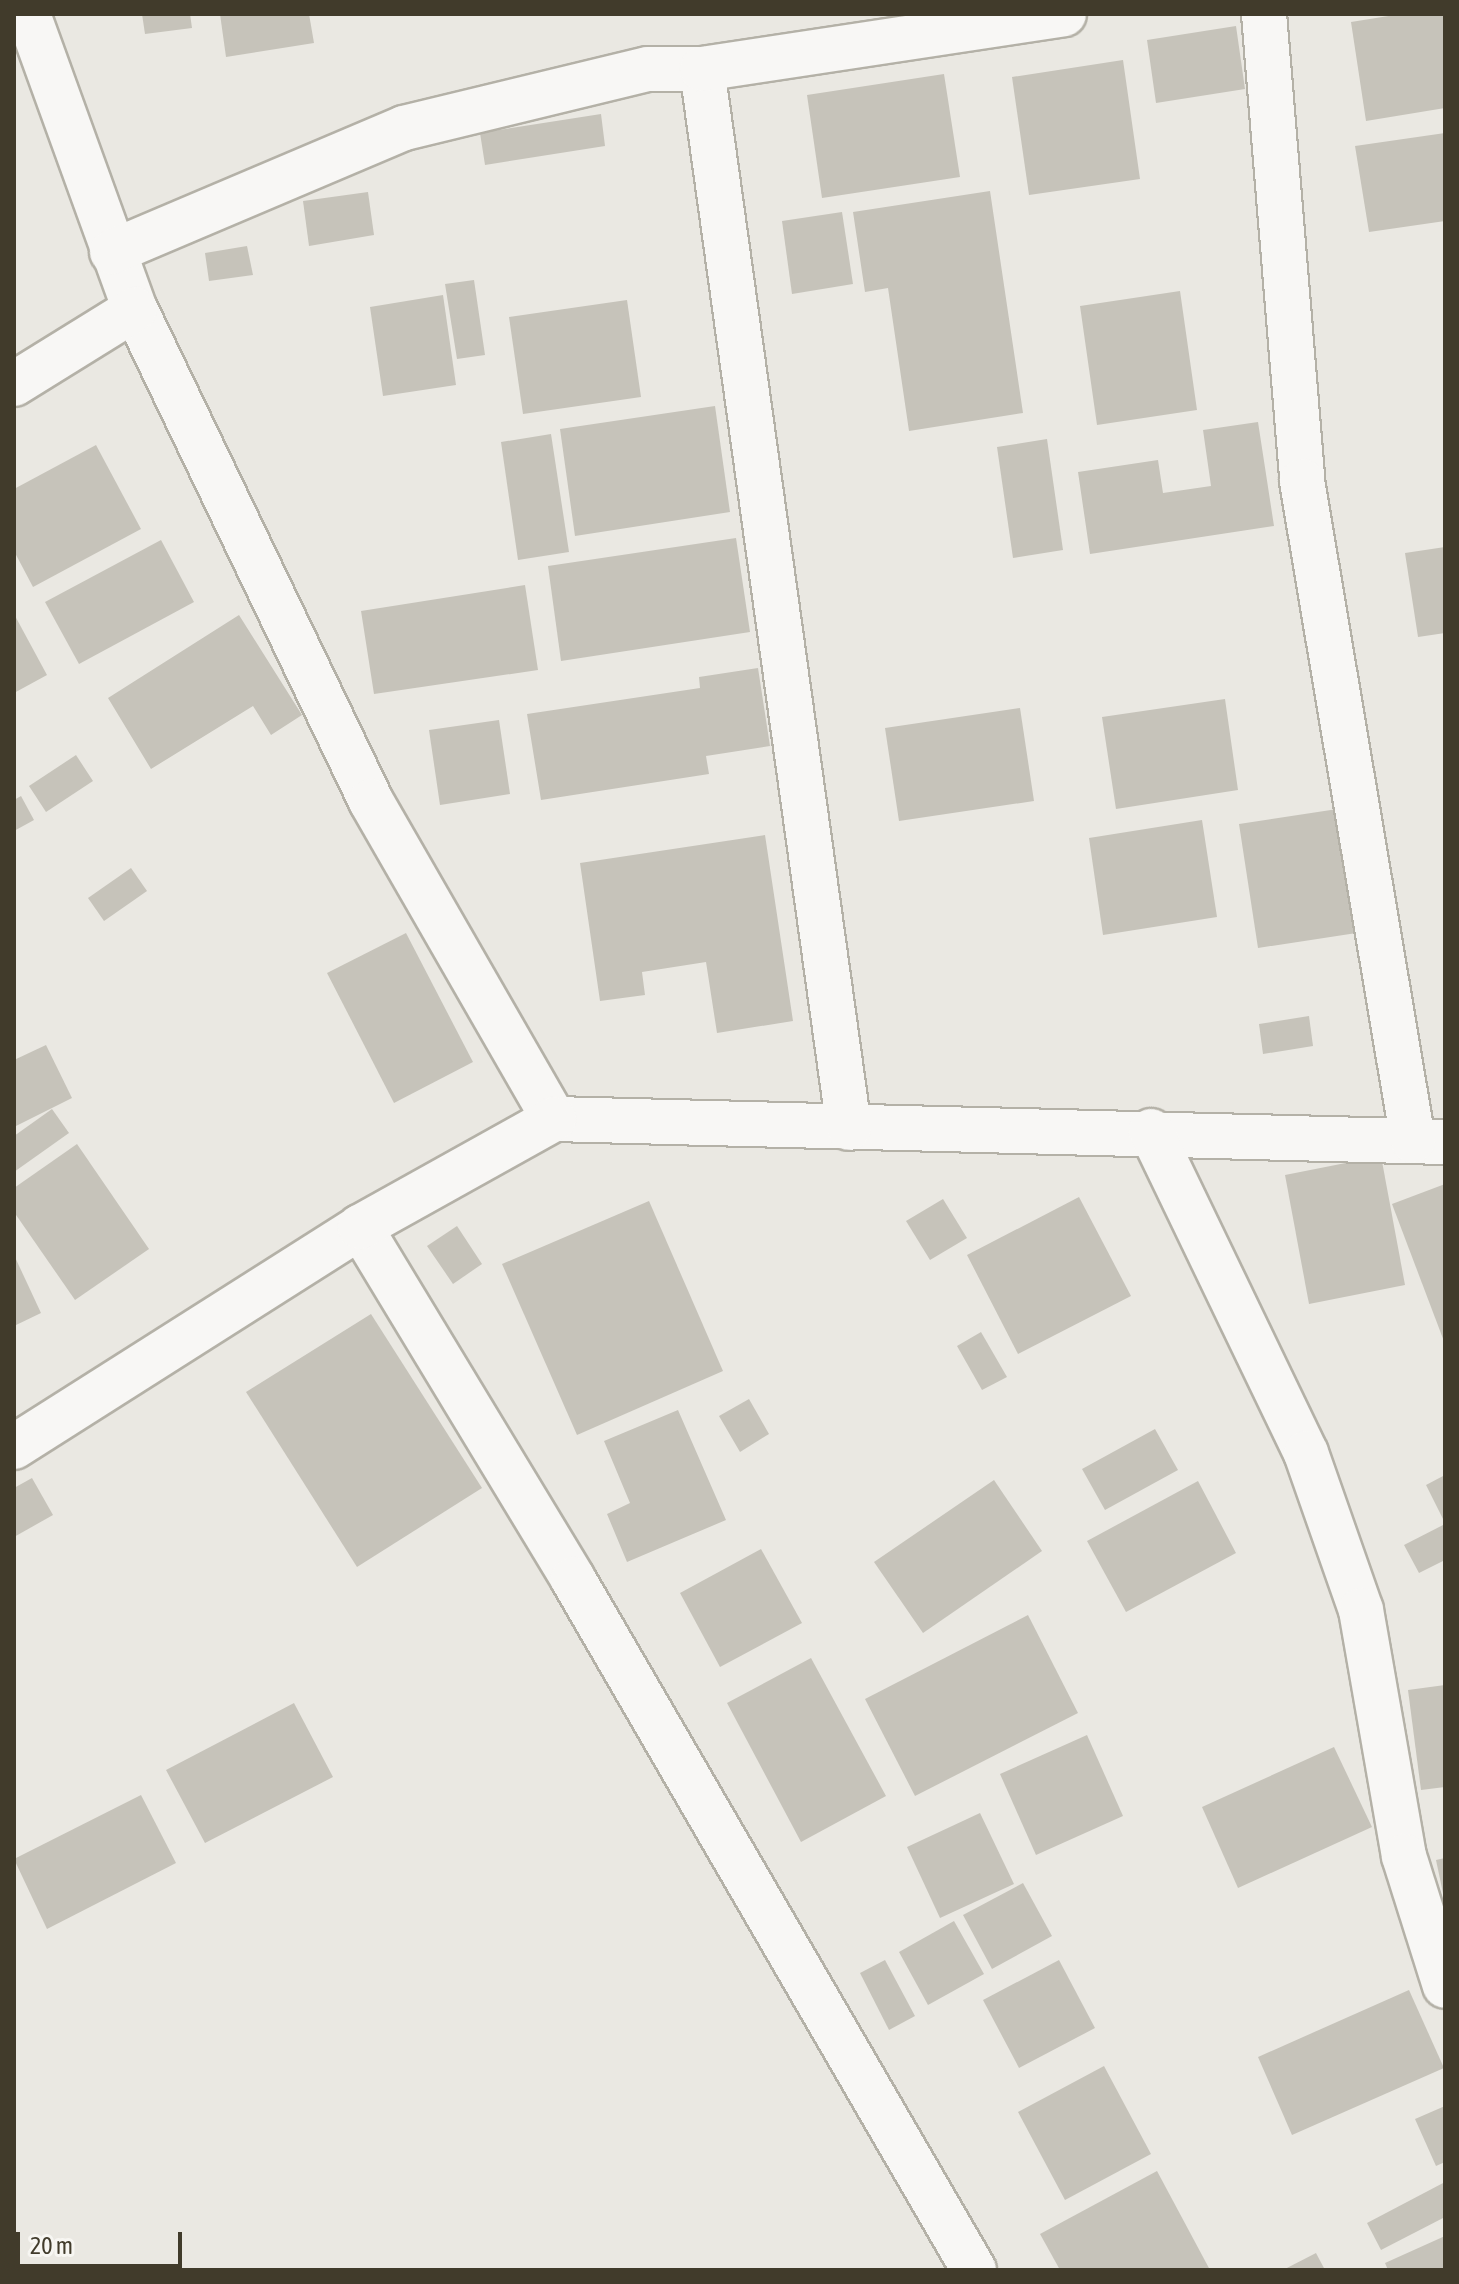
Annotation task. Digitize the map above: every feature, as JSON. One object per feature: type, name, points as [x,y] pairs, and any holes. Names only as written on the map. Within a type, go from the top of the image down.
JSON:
[{"type":"street","points":[[28,14],[135,309],[371,801],[554,1119]]},
{"type":"street","points":[[112,252],[404,128],[648,69],[702,69],[1064,14]]},
{"type":"street","points":[[14,1447],[360,1227],[554,1119],[849,1128],[1151,1131],[1429,1141],[1302,481],[1264,14]]},
{"type":"street","points":[[702,69],[849,1128]]},
{"type":"street","points":[[14,384],[135,309]]},
{"type":"street","points":[[1151,1131],[1306,1453],[1356,1595],[1404,1856],[1445,1986]]},
{"type":"street","points":[[360,1227],[573,1579],[974,2270]]},
{"type":"building","points":[[142,14],[190,14],[192,28],[145,34]]},
{"type":"building","points":[[220,14],[309,14],[314,43],[226,57]]},
{"type":"building","points":[[1401,14],[1445,14],[1445,108],[1366,121],[1351,22]]},
{"type":"building","points":[[1236,26],[1245,89],[1156,103],[1147,40]]},
{"type":"building","points":[[1123,60],[1140,179],[1029,195],[1012,77]]},
{"type":"building","points":[[944,74],[960,177],[822,198],[807,95]]},
{"type":"building","points":[[601,114],[605,146],[485,165],[480,133]]},
{"type":"building","points":[[1445,133],[1445,221],[1369,232],[1355,146]]},
{"type":"building","points":[[990,191],[1023,413],[909,431],[888,288],[865,292],[853,212]]},
{"type":"building","points":[[368,192],[374,235],[309,246],[303,201]]},
{"type":"building","points":[[842,212],[853,284],[792,294],[782,221]]},
{"type":"building","points":[[247,246],[253,275],[209,281],[205,253]]},
{"type":"building","points":[[474,280],[485,355],[457,359],[445,284]]},
{"type":"building","points":[[1180,291],[1197,410],[1097,425],[1080,306]]},
{"type":"building","points":[[443,295],[456,385],[383,396],[370,307]]},
{"type":"building","points":[[627,300],[641,397],[523,414],[509,317]]},
{"type":"building","points":[[715,406],[730,512],[575,536],[560,429]]},
{"type":"building","points":[[1258,422],[1274,526],[1090,554],[1078,472],[1158,460],[1163,493],[1211,486],[1203,430]]},
{"type":"building","points":[[551,434],[569,552],[518,560],[501,442]]},
{"type":"building","points":[[1047,439],[1063,550],[1013,558],[997,447]]},
{"type":"building","points":[[96,445],[141,529],[33,587],[14,551],[14,489]]},
{"type":"building","points":[[736,538],[750,632],[561,661],[548,566]]},
{"type":"building","points":[[161,540],[194,602],[79,664],[45,602]]},
{"type":"building","points":[[1445,547],[1445,633],[1418,637],[1405,553]]},
{"type":"building","points":[[525,585],[538,670],[374,694],[361,611]]},
{"type":"building","points":[[14,614],[47,675],[14,693]]},
{"type":"building","points":[[239,615],[302,715],[271,735],[253,706],[151,769],[108,698]]},
{"type":"building","points":[[758,668],[770,746],[706,756],[709,774],[541,800],[527,714],[700,688],[699,677]]},
{"type":"building","points":[[1225,699],[1238,790],[1116,809],[1102,717]]},
{"type":"building","points":[[1020,708],[1034,801],[899,821],[885,728]]},
{"type":"building","points":[[499,720],[510,794],[440,805],[429,730]]},
{"type":"building","points":[[76,755],[93,781],[46,812],[29,786]]},
{"type":"building","points":[[21,796],[34,820],[14,831],[14,800]]},
{"type":"building","points":[[1344,808],[1363,932],[1258,948],[1239,824]]},
{"type":"building","points":[[1202,820],[1217,917],[1103,935],[1089,838]]},
{"type":"building","points":[[765,835],[793,1021],[717,1033],[706,962],[642,972],[645,995],[600,1001],[580,863]]},
{"type":"building","points":[[131,868],[147,891],[104,921],[88,898]]},
{"type":"building","points":[[406,933],[473,1062],[394,1103],[327,973]]},
{"type":"building","points":[[1309,1016],[1313,1046],[1263,1054],[1259,1024]]},
{"type":"building","points":[[46,1045],[72,1098],[14,1127],[14,1060]]},
{"type":"building","points":[[52,1109],[69,1133],[14,1172],[14,1136]]},
{"type":"building","points":[[77,1144],[149,1249],[75,1300],[14,1212],[14,1188]]},
{"type":"building","points":[[1381,1156],[1405,1285],[1309,1304],[1285,1175]]},
{"type":"building","points":[[1445,1184],[1445,1344],[1392,1204]]},
{"type":"building","points":[[1079,1197],[1131,1296],[1018,1354],[967,1255]]},
{"type":"building","points":[[943,1199],[967,1238],[930,1260],[906,1221]]},
{"type":"building","points":[[649,1201],[723,1371],[577,1435],[502,1264]]},
{"type":"building","points":[[457,1226],[482,1264],[453,1284],[427,1246]]},
{"type":"building","points":[[14,1255],[41,1313],[14,1326]]},
{"type":"building","points":[[371,1314],[482,1488],[357,1567],[246,1392]]},
{"type":"building","points":[[981,1332],[1007,1377],[982,1390],[957,1346]]},
{"type":"building","points":[[749,1399],[769,1434],[740,1452],[719,1416]]},
{"type":"building","points":[[678,1410],[726,1520],[627,1562],[607,1514],[630,1503],[604,1441]]},
{"type":"building","points":[[1155,1429],[1178,1470],[1105,1510],[1082,1469]]},
{"type":"building","points":[[1445,1475],[1445,1523],[1426,1485]]},
{"type":"building","points":[[32,1478],[53,1515],[14,1537],[14,1488]]},
{"type":"building","points":[[994,1480],[1042,1551],[923,1633],[874,1562]]},
{"type":"building","points":[[1198,1481],[1236,1553],[1126,1612],[1087,1541]]},
{"type":"building","points":[[1445,1524],[1445,1560],[1419,1573],[1404,1545]]},
{"type":"building","points":[[761,1549],[802,1623],[720,1667],[680,1593]]},
{"type":"building","points":[[1028,1615],[1078,1713],[915,1796],[865,1699]]},
{"type":"building","points":[[811,1658],[886,1796],[801,1842],[727,1703]]},
{"type":"building","points":[[1445,1685],[1445,1787],[1421,1790],[1408,1690]]},
{"type":"building","points":[[294,1703],[333,1777],[205,1843],[166,1770]]},
{"type":"building","points":[[1087,1735],[1123,1816],[1036,1855],[1000,1774]]},
{"type":"building","points":[[1334,1747],[1372,1827],[1238,1888],[1202,1807]]},
{"type":"building","points":[[141,1795],[176,1863],[47,1929],[14,1859]]},
{"type":"building","points":[[980,1813],[1014,1884],[940,1918],[907,1847]]},
{"type":"building","points":[[1445,1858],[1445,1898],[1444,1898],[1436,1860]]},
{"type":"building","points":[[1023,1883],[1052,1936],[992,1969],[963,1915]]},
{"type":"building","points":[[954,1921],[984,1974],[928,2005],[899,1952]]},
{"type":"building","points":[[885,1960],[915,2016],[889,2030],[860,1973]]},
{"type":"building","points":[[1059,1960],[1095,2028],[1019,2068],[983,2000]]},
{"type":"building","points":[[1409,1990],[1444,2068],[1292,2135],[1258,2057]]},
{"type":"building","points":[[1104,2066],[1151,2154],[1065,2200],[1018,2112]]},
{"type":"building","points":[[1445,2106],[1445,2162],[1436,2166],[1415,2119]]},
{"type":"building","points":[[1157,2171],[1210,2270],[1060,2270],[1040,2234]]},
{"type":"building","points":[[1445,2182],[1445,2217],[1381,2250],[1367,2223]]},
{"type":"building","points":[[1445,2236],[1445,2270],[1388,2270],[1385,2263]]},
{"type":"building","points":[[1316,2253],[1325,2270],[1283,2270]]}]
